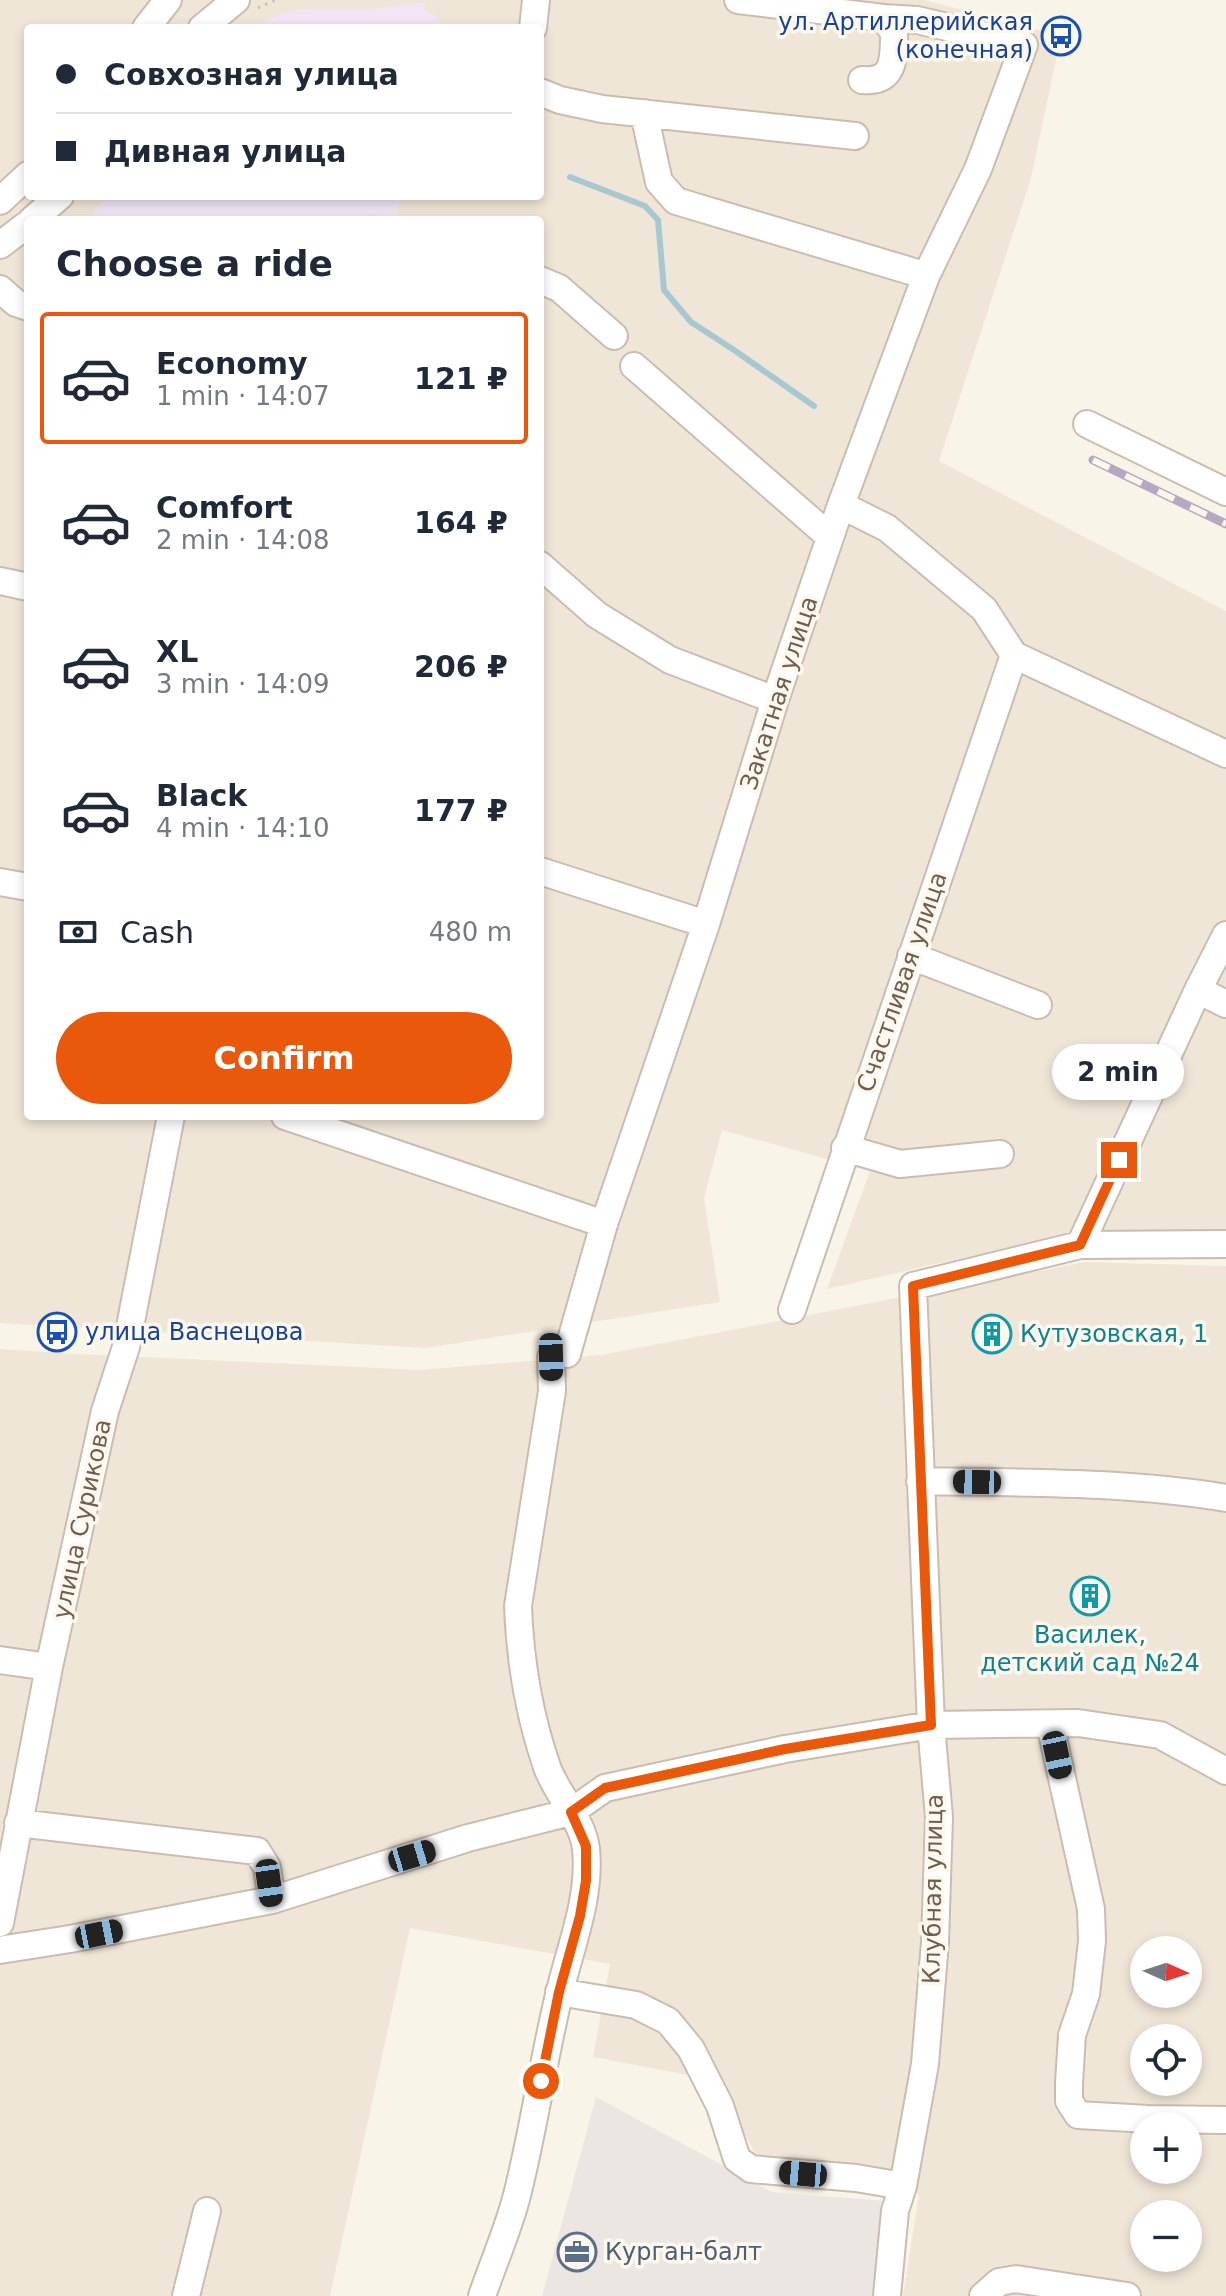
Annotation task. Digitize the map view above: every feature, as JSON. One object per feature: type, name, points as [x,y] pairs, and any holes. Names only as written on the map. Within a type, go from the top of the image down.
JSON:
[{"type":"street","points":[[149,24],[168,0]]},
{"type":"street","points":[[207,24],[236,0]]},
{"type":"street","points":[[533,24],[536,0]]},
{"type":"street","points":[[738,0],[883,18],[894,32],[889,70],[883,78],[875,81],[862,80]]},
{"type":"street","name":"Закатная улица","points":[[482,2296],[516,2200],[559,1992],[580,1916],[586,1881],[586,1846],[548,1769],[524,1679],[519,1636],[518,1606],[559,1355],[706,924],[775,700],[841,505],[926,276],[978,169],[1024,45],[917,20],[883,18]]},
{"type":"street","points":[[544,94],[602,109],[855,136]]},
{"type":"street","points":[[644,113],[659,182],[676,201],[914,272]]},
{"type":"street","points":[[0,201],[24,179]]},
{"type":"street","points":[[37,216],[55,200]]},
{"type":"street","points":[[0,245],[24,227]]},
{"type":"street","points":[[544,282],[559,288],[614,336]]},
{"type":"street","points":[[0,289],[24,306]]},
{"type":"street","points":[[634,366],[830,537]]},
{"type":"street","points":[[1087,424],[1226,492]]},
{"type":"street","points":[[841,505],[887,528],[984,609],[1014,655],[1226,754]]},
{"type":"street","points":[[544,569],[597,615],[670,660],[775,700]]},
{"type":"street","points":[[0,581],[24,586]]},
{"type":"street","name":"Счастливая улица","points":[[792,1310],[1014,655]]},
{"type":"street","points":[[544,872],[706,924]]},
{"type":"street","points":[[0,882],[24,886]]},
{"type":"street","points":[[1226,935],[1080,1245],[1226,1244]]},
{"type":"street","points":[[911,956],[1038,1005]]},
{"type":"street","points":[[1198,990],[1226,1004]]},
{"type":"street","name":"улица Сурикова","points":[[0,1923],[49,1667],[105,1411],[126,1347],[170,1120]]},
{"type":"street","points":[[297,1120],[604,1224]]},
{"type":"street","points":[[845,1148],[900,1164],[1000,1154]]},
{"type":"street","name":"Клубная улица","points":[[887,2296],[895,2211],[903,2186],[925,2064],[935,1942],[939,1817],[931,1725],[913,1286],[1080,1245]]},
{"type":"street","points":[[920,1481],[1090,1484],[1179,1490],[1226,1498]]},
{"type":"street","points":[[0,1660],[49,1667]]},
{"type":"street","points":[[0,1950],[272,1900],[468,1838],[571,1812],[605,1788],[785,1749],[931,1725],[1078,1723],[1160,1735],[1226,1771]]},
{"type":"street","points":[[1050,1724],[1091,1909],[1092,1941],[1086,1994],[1072,2035],[1069,2101],[1078,2115],[1226,2120]]},
{"type":"street","points":[[18,1823],[257,1851],[267,1867],[272,1900]]},
{"type":"street","points":[[559,1992],[636,2005],[668,2021],[691,2049],[720,2106],[737,2159],[751,2169],[856,2178],[903,2186]]},
{"type":"street","points":[[186,2296],[207,2211]]},
{"type":"street","points":[[983,2296],[999,2282],[1016,2279],[1127,2296]]},
{"type":"shaded area","points":[[0,0],[925,0],[1061,36],[1031,178],[939,461],[1226,611],[1226,1230],[1072,1233],[827,1289],[870,1171],[722,1130],[704,1198],[720,1302],[426,1348],[0,1323]]},
{"type":"shaded area","points":[[425,3],[424,11],[436,16],[441,24],[260,24],[298,9],[367,10]]},
{"type":"shaded area","points":[[104,200],[400,200],[396,216],[365,213],[364,216],[91,216]]},
{"type":"shaded area","points":[[1085,1262],[1226,1266],[1226,2296],[903,2296],[919,2194],[766,2172],[714,2080],[593,2057],[610,1964],[410,1928],[330,2296],[0,2296],[0,1349],[421,1370],[601,1355]]},
{"type":"shaded area","name":"Курган-балт","points":[[596,2097],[772,2192],[909,2203],[902,2296],[542,2296]]},
{"type":"waterway","points":[[570,177],[645,206],[658,220],[664,290],[691,322],[814,406]]},
{"type":"railway","points":[[1093,460],[1226,524]]},
{"type":"place","name":"ул. Артиллерийская (конечная)","points":[[1061,36]]},
{"type":"place","name":"улица Васнецова","points":[[57,1332]]},
{"type":"place","name":"Кутузовская, 1","points":[[992,1334]]},
{"type":"place","name":"Василек, детский сад №24","points":[[1090,1596]]},
{"type":"place","name":"Курган-балт","points":[[577,2252]]},
{"type":"route","points":[[541,2081],[586,1881],[586,1846],[571,1812],[605,1788],[785,1749],[931,1725],[913,1286],[1080,1245],[1119,1160]]}]
